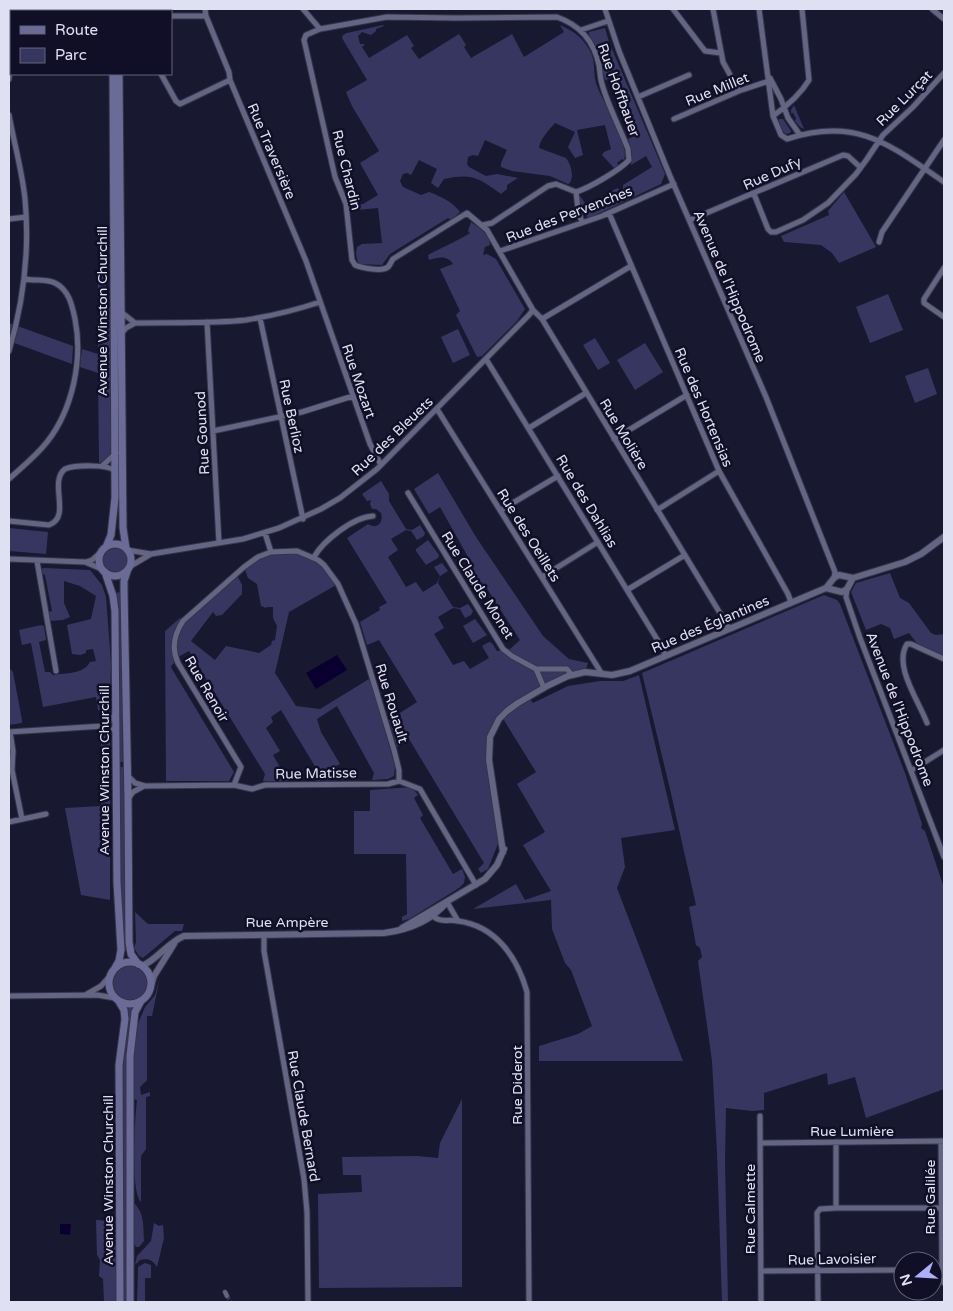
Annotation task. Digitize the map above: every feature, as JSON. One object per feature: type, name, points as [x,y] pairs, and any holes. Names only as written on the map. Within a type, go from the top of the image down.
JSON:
[{"type":"main road","name":"Avenue Winston Churchill","points":[[104,549],[110,538],[115,512],[116,472],[113,75]]},
{"type":"main road","name":"Avenue Winston Churchill","points":[[119,75],[123,528],[127,549]]},
{"type":"main road","points":[[117,544],[127,549],[131,557],[128,568],[115,576],[104,571],[100,560],[104,549],[117,544]]},
{"type":"main road","name":"Avenue Winston Churchill","points":[[128,568],[124,581],[124,591],[129,942],[131,954],[140,965]]},
{"type":"main road","name":"Avenue Winston Churchill","points":[[104,571],[113,596],[115,611],[117,882],[121,953],[115,968]]},
{"type":"main road","points":[[125,963],[140,965],[149,974],[151,986],[147,996],[141,1002],[128,1004],[116,999],[110,989],[110,976],[115,968],[125,963]]},
{"type":"main road","name":"Avenue Winston Churchill","points":[[116,999],[125,1016],[119,1065],[120,1302]]},
{"type":"main road","name":"Avenue Winston Churchill","points":[[130,1302],[130,1056],[136,1012],[141,1002]]},
{"type":"street","name":"Rue Traversière","points":[[205,9],[206,16],[229,72],[230,80],[306,261],[320,302]]},
{"type":"street","points":[[303,9],[320,28],[387,17],[557,17],[581,30],[608,21]]},
{"type":"street","name":"Avenue de l'Hippodrome","points":[[605,9],[638,96],[766,397],[837,577]]},
{"type":"street","points":[[673,9],[705,51],[721,53]]},
{"type":"street","points":[[713,9],[723,62],[739,91]]},
{"type":"street","points":[[759,9],[773,116],[781,135],[787,139],[815,133],[851,132],[879,140],[944,182]]},
{"type":"street","points":[[773,116],[784,109],[799,94],[809,80],[802,9]]},
{"type":"street","points":[[932,9],[944,19]]},
{"type":"street","points":[[172,16],[206,16]]},
{"type":"street","name":"Rue Chardin","points":[[320,28],[306,34],[304,40],[335,177],[346,204],[354,265],[382,269],[388,267],[393,259],[467,213],[483,225]]},
{"type":"street","name":"Rue Hoffbauer","points":[[576,192],[584,190],[629,160],[628,149],[602,84],[596,54],[581,30]]},
{"type":"street","points":[[9,79],[10,66]]},
{"type":"street","points":[[768,71],[784,109],[800,135]]},
{"type":"street","name":"Rue Lurçat","points":[[754,194],[768,229],[771,232],[776,232],[803,220],[822,208],[860,167],[879,140],[944,73]]},
{"type":"street","points":[[162,75],[176,101],[182,104],[230,80]]},
{"type":"street","points":[[638,96],[689,75]]},
{"type":"street","name":"Rue Millet","points":[[674,119],[739,91],[769,81]]},
{"type":"street","points":[[9,115],[21,170],[26,217],[25,279],[9,351]]},
{"type":"street","points":[[880,242],[882,232],[944,140]]},
{"type":"street","name":"Rue Dufy","points":[[690,220],[843,155],[848,156],[860,167]]},
{"type":"street","points":[[483,225],[492,223],[548,186],[556,184],[576,192],[582,224]]},
{"type":"street","name":"Rue des Pervenches","points":[[500,251],[582,224],[674,184]]},
{"type":"street","name":"Rue des Hortensias","points":[[610,213],[719,471],[791,602]]},
{"type":"street","points":[[9,219],[26,217]]},
{"type":"street","name":"Rue Molière","points":[[483,225],[533,310],[542,319],[729,628]]},
{"type":"street","points":[[542,319],[631,266]]},
{"type":"street","points":[[944,268],[924,299],[926,305],[944,318]]},
{"type":"street","points":[[9,479],[33,458],[57,427],[69,399],[78,358],[76,327],[70,299],[64,290],[54,282],[25,279]]},
{"type":"street","points":[[121,312],[134,322],[206,322],[260,318],[320,302]]},
{"type":"street","name":"Rue Mozart","points":[[320,302],[370,444],[381,465]]},
{"type":"street","name":"Rue des Bleuets","points":[[127,549],[151,554],[243,539],[265,533],[303,518],[340,498],[381,465],[533,310]]},
{"type":"street","name":"Rue Berlioz","points":[[260,318],[303,518]]},
{"type":"street","points":[[121,334],[134,322]]},
{"type":"street","name":"Rue Gounod","points":[[206,322],[219,543]]},
{"type":"street","name":"Rue des Dahlias","points":[[486,358],[663,648],[666,656]]},
{"type":"street","points":[[529,428],[586,393]]},
{"type":"street","points":[[614,439],[687,395]]},
{"type":"street","points":[[213,431],[313,409],[353,396]]},
{"type":"street","name":"Rue des Oeillets","points":[[437,409],[602,674]]},
{"type":"street","points":[[102,466],[116,453]]},
{"type":"street","points":[[9,521],[49,526],[54,524],[59,518],[59,479],[62,472],[69,467],[102,466],[113,468],[116,472]]},
{"type":"street","points":[[657,510],[719,471]]},
{"type":"street","points":[[501,510],[558,476]]},
{"type":"street","name":"Rue Claude Monet","points":[[408,493],[503,649],[536,669],[567,669],[572,675]]},
{"type":"street","points":[[314,558],[324,542],[358,520],[367,516],[373,516]]},
{"type":"street","points":[[265,533],[271,552]]},
{"type":"street","points":[[837,577],[853,578],[905,562],[921,554],[944,537]]},
{"type":"street","points":[[542,577],[598,542]]},
{"type":"street","points":[[9,559],[85,562],[92,560],[104,549]]},
{"type":"street","name":"Rue Rouault","points":[[271,552],[297,551],[314,558],[324,565],[338,584],[356,624],[394,750],[399,770],[399,781]]},
{"type":"street","name":"Rue Renoir","points":[[234,785],[241,767],[178,662],[175,648],[176,631],[183,621],[244,568],[258,557],[271,552]]},
{"type":"street","name":"Rue des Bleuets","points":[[128,568],[151,554]]},
{"type":"street","points":[[627,590],[685,555]]},
{"type":"street","points":[[37,561],[56,671]]},
{"type":"street","points":[[85,562],[104,571]]},
{"type":"street","points":[[837,577],[848,580],[848,587]]},
{"type":"street","points":[[836,590],[837,577]]},
{"type":"street","name":"Rue des Églantines","points":[[572,675],[585,672],[615,674],[630,671],[826,588],[837,577]]},
{"type":"street","points":[[836,590],[848,587],[853,578]]},
{"type":"street","name":"Avenue de l'Hippodrome","points":[[848,587],[846,597],[944,857]]},
{"type":"street","name":"Rue des Églantines","points":[[826,588],[836,590]]},
{"type":"street","points":[[836,590],[846,597]]},
{"type":"street","points":[[927,723],[908,682],[904,668],[903,650],[907,644],[911,644],[944,659]]},
{"type":"street","points":[[536,669],[544,688],[572,675]]},
{"type":"street","name":"Rue Ampère","points":[[399,930],[476,885],[492,873],[497,865],[503,852],[489,760],[490,737],[494,726],[507,711],[544,688]]},
{"type":"street","points":[[103,726],[115,714]]},
{"type":"street","points":[[22,819],[10,771],[13,751],[9,732],[103,726],[116,730]]},
{"type":"street","points":[[912,770],[944,750]]},
{"type":"street","points":[[128,776],[134,783],[145,786]]},
{"type":"street","points":[[399,781],[420,788],[476,885]]},
{"type":"street","name":"Rue Matisse","points":[[145,786],[234,785],[252,789],[265,785],[388,784],[399,781]]},
{"type":"street","points":[[128,799],[138,788],[145,786]]},
{"type":"street","points":[[9,822],[46,814]]},
{"type":"street","points":[[447,902],[458,921]]},
{"type":"street","name":"Rue Ampère","points":[[140,965],[151,962],[161,951],[176,940],[187,935],[384,933],[413,927],[432,916],[447,902]]},
{"type":"street","points":[[432,916],[435,908]]},
{"type":"street","name":"Rue Diderot","points":[[432,916],[439,921],[458,921],[490,933],[500,941],[517,963],[527,992],[529,1302]]},
{"type":"street","name":"Rue Claude Bernard","points":[[264,935],[264,951],[305,1188],[308,1302]]},
{"type":"street","points":[[151,986],[154,976],[176,940]]},
{"type":"street","points":[[84,995],[98,988],[110,976]]},
{"type":"street","points":[[9,996],[103,995],[116,999]]},
{"type":"street","name":"Rue Calmette","points":[[760,1116],[762,1302]]},
{"type":"street","name":"Rue Lumière","points":[[761,1143],[942,1141]]},
{"type":"street","name":"Rue Galilée","points":[[942,1141],[942,1251]]},
{"type":"street","points":[[836,1142],[836,1208]]},
{"type":"street","points":[[818,1302],[817,1213],[820,1209],[943,1208]]},
{"type":"street","name":"Rue Lavoisier","points":[[761,1271],[893,1270]]},
{"type":"green space","points":[[383,25],[371,35],[362,32],[358,36],[360,44],[365,44],[362,47],[369,58],[407,35],[414,46],[411,48],[419,59],[459,34],[471,58],[512,34],[524,57],[564,32],[560,25],[569,29],[589,49],[594,63],[597,86],[620,133],[625,152],[624,160],[622,159],[617,163],[619,166],[614,168],[602,155],[611,149],[605,125],[577,130],[583,155],[575,158],[568,147],[575,132],[555,123],[543,138],[539,148],[566,158],[572,173],[570,183],[568,184],[550,176],[512,171],[501,167],[507,150],[485,140],[478,156],[468,157],[467,164],[486,176],[497,174],[518,178],[507,185],[507,189],[501,194],[481,181],[469,177],[444,179],[438,188],[431,183],[437,169],[419,160],[411,175],[403,174],[400,181],[403,187],[421,195],[429,192],[438,195],[450,202],[460,212],[451,220],[448,218],[390,254],[382,265],[358,264],[357,247],[362,244],[382,243],[378,208],[357,210],[358,205],[378,195],[360,163],[379,151],[352,106],[346,92],[367,80],[342,38],[347,33]]},
{"type":"green space","points":[[605,28],[609,42],[665,174],[661,184],[589,218],[581,208],[580,196],[587,206],[617,188],[623,189],[623,185],[652,167],[646,156],[631,165],[632,154],[628,139],[639,134],[614,77],[605,80],[601,64],[605,62],[603,49],[597,49],[589,36],[589,32]]},
{"type":"green space","points":[[794,105],[804,129],[795,121],[796,118],[791,113]]},
{"type":"green space","points":[[779,119],[783,119],[791,131],[790,133],[786,134],[779,128]]},
{"type":"green space","points":[[844,192],[876,247],[839,263],[832,253],[821,245],[784,242],[781,236],[829,215],[828,211]]},
{"type":"green space","points":[[471,222],[488,237],[490,245],[485,247],[483,255],[487,254],[496,259],[525,309],[517,321],[482,356],[477,357],[456,315],[460,311],[440,269],[453,264],[448,259],[442,258],[429,260],[428,255],[470,233],[468,231]]},
{"type":"green space","points":[[107,265],[105,306],[112,307],[112,452],[106,460],[99,463],[98,373],[80,367],[82,349],[98,354],[98,268]]},
{"type":"green space","points":[[888,294],[903,330],[870,343],[856,307]]},
{"type":"green space","points":[[9,323],[73,346],[72,364],[9,341]]},
{"type":"green space","points":[[458,329],[470,355],[453,363],[441,337]]},
{"type":"green space","points":[[595,338],[610,363],[598,370],[583,345]]},
{"type":"green space","points":[[645,343],[663,372],[635,390],[617,360]]},
{"type":"green space","points":[[928,368],[937,394],[915,403],[905,376]]},
{"type":"green space","points":[[438,473],[476,537],[543,636],[569,659],[588,663],[585,672],[568,676],[529,698],[533,703],[568,686],[600,681],[623,681],[639,675],[675,830],[621,838],[625,867],[617,888],[683,1061],[539,1061],[539,1046],[578,1034],[592,1026],[571,970],[565,963],[552,929],[551,900],[473,909],[516,884],[525,900],[551,891],[523,845],[545,832],[517,784],[536,772],[502,717],[494,726],[490,753],[486,755],[499,841],[488,869],[481,873],[478,869],[484,863],[409,739],[397,747],[389,720],[417,702],[379,640],[367,645],[360,622],[380,610],[379,607],[387,603],[347,538],[368,524],[377,526],[381,522],[381,513],[376,509],[372,509],[371,500],[367,501],[362,494],[381,481],[389,494],[389,501],[406,529],[412,530],[420,525],[425,533],[424,536],[417,540],[411,531],[406,530],[391,539],[398,550],[388,557],[406,587],[416,582],[423,592],[437,583],[440,576],[438,583],[453,607],[460,608],[468,604],[473,611],[471,615],[465,618],[460,609],[453,608],[438,617],[444,628],[434,634],[453,665],[464,661],[470,669],[489,658],[482,646],[489,642],[492,643],[497,651],[510,649],[520,640],[486,587],[477,591],[464,569],[472,564],[440,507],[429,514],[414,489]]},
{"type":"green space","points":[[9,528],[48,532],[46,554],[9,551]]},
{"type":"green space","points":[[428,540],[439,555],[438,558],[426,565],[416,549]]},
{"type":"green space","points":[[115,548],[123,552],[127,560],[123,568],[115,572],[107,568],[103,560],[107,552]]},
{"type":"green space","points":[[290,550],[314,557],[338,584],[289,612],[275,673],[296,706],[320,709],[369,679],[395,766],[394,776],[388,779],[372,780],[374,773],[337,706],[317,719],[321,732],[340,764],[336,766],[344,780],[316,781],[319,773],[281,710],[271,717],[273,722],[266,728],[280,751],[273,755],[288,781],[263,781],[265,774],[189,651],[176,658],[171,666],[172,669],[234,772],[229,781],[166,781],[165,631],[180,618],[183,621],[237,575],[242,585],[242,594],[222,615],[216,616],[213,612],[191,641],[215,660],[226,646],[259,653],[275,640],[277,626],[273,618],[273,607],[266,608],[261,606],[257,584],[248,578],[244,567],[258,557]]},
{"type":"green space","points":[[442,563],[448,571],[440,576],[434,567]]},
{"type":"green space","points":[[41,569],[90,570],[102,585],[106,597],[111,663],[110,712],[104,719],[102,711],[98,710],[96,697],[43,707],[31,643],[22,645],[19,630],[44,626],[46,640],[39,642],[45,672],[50,672],[53,675],[79,671],[84,669],[90,662],[96,661],[93,649],[86,650],[86,653],[80,655],[72,654],[67,625],[91,619],[96,596],[80,586],[64,581],[64,603],[70,617],[63,620],[50,621],[48,612],[52,611],[45,575],[41,574]]},
{"type":"green space","points":[[890,573],[900,598],[909,603],[931,633],[936,635],[944,634],[944,659],[915,646],[916,642],[909,633],[894,639],[890,628],[881,624],[866,630],[851,592],[856,583]]},
{"type":"green space","points":[[120,592],[123,762],[119,762],[119,609],[116,593]]},
{"type":"green space","points":[[824,595],[837,600],[840,604],[905,773],[922,824],[921,828],[925,831],[944,888],[944,1089],[866,1118],[855,1077],[828,1085],[827,1073],[764,1093],[764,1110],[752,1111],[726,1108],[725,1161],[728,1302],[722,1302],[712,1061],[698,961],[702,957],[700,948],[696,945],[689,907],[696,905],[642,673]]},
{"type":"green space","points":[[475,619],[487,635],[473,643],[463,626]]},
{"type":"green space","points":[[9,668],[13,672],[22,723],[9,725]]},
{"type":"green space","points":[[101,732],[110,733],[110,900],[81,895],[65,808],[101,806]]},
{"type":"green space","points":[[119,767],[124,767],[126,951],[124,950],[122,934]]},
{"type":"green space","points":[[412,787],[418,795],[414,798],[423,815],[420,818],[453,874],[462,869],[465,877],[464,883],[459,888],[409,919],[402,921],[402,917],[407,914],[406,854],[354,854],[354,811],[370,811],[370,790]]},
{"type":"green space","points":[[135,912],[148,924],[184,924],[182,931],[175,931],[143,958],[139,956],[134,948],[136,942]]},
{"type":"green space","points":[[130,966],[137,967],[142,971],[146,976],[146,990],[142,995],[137,999],[130,1000],[123,999],[118,995],[114,990],[113,983],[114,976],[118,971],[123,967]]},
{"type":"green space","points":[[160,977],[152,1016],[147,1016],[147,1080],[140,1087],[141,1095],[150,1092],[150,1096],[146,1097],[146,1149],[141,1156],[141,1202],[135,1184],[134,1170],[137,1100],[133,1099],[134,1041],[137,1026],[145,1007],[155,995]]},
{"type":"green space","points":[[127,1008],[133,1008],[126,1053],[127,1302],[124,1302],[123,1069],[128,1021]]},
{"type":"green space","points":[[462,1099],[462,1287],[319,1288],[318,1194],[362,1192],[361,1175],[343,1175],[342,1157],[417,1156],[438,1158],[440,1143]]},
{"type":"green space","points":[[134,1203],[138,1207],[143,1221],[144,1241],[139,1247],[136,1247],[134,1244]]},
{"type":"green space","points":[[96,1220],[110,1221],[116,1229],[117,1302],[104,1302],[103,1279],[99,1276],[100,1260],[97,1255]]},
{"type":"green space","points":[[154,1223],[159,1226],[163,1225],[164,1238],[157,1267],[152,1261],[145,1259],[140,1260],[135,1265],[137,1256],[151,1241]]},
{"type":"green space","points":[[145,1263],[151,1265],[151,1278],[145,1278],[145,1301],[150,1302],[137,1302],[138,1267]]},
{"type":"shaded area","points":[[337,655],[347,670],[316,689],[306,673]]},
{"type":"shaded area","points":[[60,1224],[71,1224],[70,1235],[60,1234]]},
{"type":"tunnel","points":[[227,1296],[231,1302]]}]
